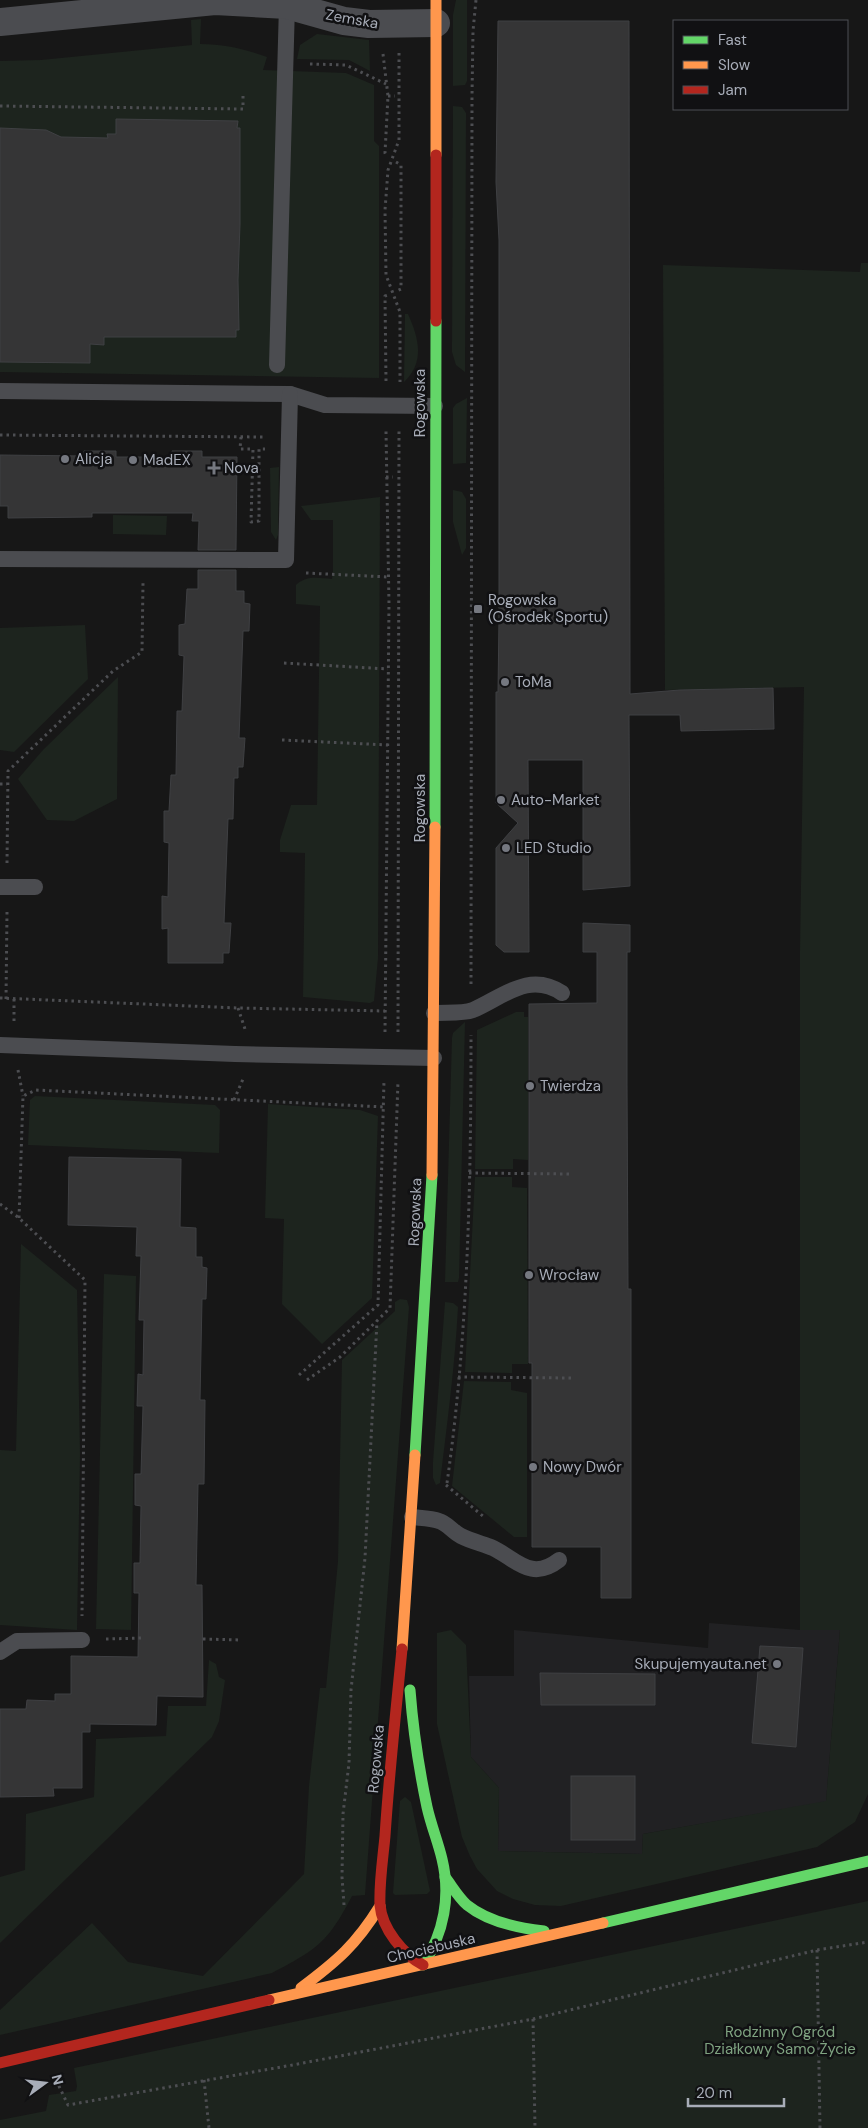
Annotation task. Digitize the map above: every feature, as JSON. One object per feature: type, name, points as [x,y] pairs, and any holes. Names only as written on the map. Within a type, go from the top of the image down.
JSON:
[{"type":"street","name":"Zemska","points":[[0,22],[216,1],[287,5],[344,21],[369,24],[436,12]]},
{"type":"street","name":"Rogowska","points":[[406,1615],[414,1732],[428,1810],[445,1877],[445,1904],[440,1936],[434,1951],[423,1965],[410,1958],[398,1944],[387,1927],[380,1906],[388,1788],[406,1615],[427,1282],[434,1058],[436,12]]},
{"type":"street","name":"Chociebuska","points":[[0,2063],[868,1861]]},
{"type":"street","name":"Rogowska","points":[[445,1877],[466,1904],[501,1923],[522,1930],[563,1932]]},
{"type":"street","name":"Rogowska","points":[[292,1995],[337,1962],[364,1932],[380,1906]]},
{"type":"lane","points":[[277,365],[287,5]]},
{"type":"lane","points":[[0,391],[290,394],[325,405],[435,406]]},
{"type":"lane","points":[[0,558],[286,560],[290,394]]},
{"type":"lane","points":[[4,887],[35,887]]},
{"type":"lane","points":[[434,1013],[470,1011],[515,988],[530,984],[545,985],[562,993]]},
{"type":"lane","points":[[0,1045],[235,1054],[434,1058]]},
{"type":"lane","points":[[412,1517],[439,1521],[460,1536],[495,1549],[519,1565],[531,1568],[544,1568],[551,1566],[559,1560]]},
{"type":"lane","points":[[0,1652],[17,1641],[82,1640]]},
{"type":"path","points":[[446,1485],[455,1424],[465,1294],[469,1173],[472,96],[473,30],[476,0]]},
{"type":"path","points":[[399,46],[399,140],[388,170],[385,210],[386,275],[400,312],[400,387]]},
{"type":"path","points":[[382,49],[388,96],[384,153],[387,157]]},
{"type":"path","points":[[286,62],[346,65],[386,84]]},
{"type":"path","points":[[0,106],[243,109],[243,92]]},
{"type":"path","points":[[388,96],[395,96]]},
{"type":"path","points":[[396,162],[400,165],[401,289],[397,291]]},
{"type":"path","points":[[386,383],[385,296],[388,294]]},
{"type":"path","points":[[398,1038],[399,427]]},
{"type":"path","points":[[385,1035],[388,746],[386,430]]},
{"type":"path","points":[[0,435],[269,437]]},
{"type":"path","points":[[240,437],[240,449],[253,449],[251,522],[259,521],[259,449],[266,449],[266,458]]},
{"type":"path","points":[[386,477],[394,477]]},
{"type":"path","points":[[6,999],[4,887],[8,771],[113,671],[142,652],[144,559]]},
{"type":"path","points":[[304,573],[388,577]]},
{"type":"path","points":[[284,663],[388,669]]},
{"type":"path","points":[[282,740],[388,746]]},
{"type":"path","points":[[0,784],[7,784]]},
{"type":"path","points":[[0,998],[238,1008],[385,1011]]},
{"type":"path","points":[[300,1375],[378,1305],[384,1074]]},
{"type":"path","points":[[307,1380],[340,1357],[390,1308],[398,1080]]},
{"type":"path","points":[[19,1218],[23,1096],[36,1090],[384,1106]]},
{"type":"path","points":[[469,1173],[571,1174]]},
{"type":"path","points":[[0,1204],[19,1218],[85,1280],[82,1640],[142,1638]]},
{"type":"path","points":[[379,1288],[386,1289]]},
{"type":"path","points":[[344,1912],[342,1877],[343,1814],[349,1763],[351,1690],[365,1558],[377,1320]]},
{"type":"path","points":[[458,1377],[571,1378]]},
{"type":"path","points":[[203,1639],[241,1640]]},
{"type":"path","points":[[50,2051],[54,2072],[68,2105],[298,2064],[533,2019],[817,1950],[868,1942]]},
{"type":"path","points":[[817,1950],[820,2128]]},
{"type":"path","points":[[533,2019],[535,2128]]},
{"type":"path","points":[[204,2080],[209,2128]]},
{"type":"shaded area","points":[[709,1623],[800,1630],[840,1630],[826,1802],[643,1834],[642,1854],[498,1851],[499,1788],[471,1757],[469,1676],[514,1676],[514,1630],[708,1648]]},
{"type":"green space","points":[[456,0],[467,0],[467,81],[465,85],[453,86],[453,15]]},
{"type":"green space","points":[[201,19],[200,44],[234,48],[267,57],[263,70],[346,73],[374,85],[374,141],[379,146],[379,378],[0,372],[0,61],[41,60],[192,45],[191,20]]},
{"type":"green space","points":[[317,34],[369,40],[370,71],[349,60],[297,59],[300,45]]},
{"type":"green space","points":[[453,106],[462,107],[466,113],[465,372],[456,365],[452,352]]},
{"type":"green space","points":[[861,263],[868,263],[868,1794],[855,1822],[817,1847],[561,1906],[535,1905],[513,1899],[497,1891],[477,1869],[462,1837],[437,1724],[437,1633],[451,1630],[466,1645],[471,1757],[499,1788],[498,1851],[642,1854],[643,1834],[826,1801],[840,1630],[800,1630],[800,952],[804,687],[665,690],[663,265],[860,272]]},
{"type":"green space","points":[[405,314],[408,314],[412,323],[418,350],[415,366],[404,382]]},
{"type":"green space","points":[[467,398],[466,463],[453,464],[453,408],[456,404]]},
{"type":"green space","points":[[279,467],[278,535],[276,540],[271,532],[270,468]]},
{"type":"green space","points":[[453,490],[462,492],[466,499],[466,548],[462,555],[453,522]]},
{"type":"green space","points":[[380,497],[378,958],[374,1001],[370,1003],[303,997],[305,853],[280,852],[280,840],[291,805],[317,805],[320,606],[296,604],[296,585],[308,578],[332,579],[333,571],[333,520],[311,520],[301,506]]},
{"type":"green space","points":[[113,515],[167,516],[166,535],[113,534]]},
{"type":"green space","points":[[85,625],[88,679],[14,752],[0,750],[0,628]]},
{"type":"green space","points":[[118,677],[117,799],[74,821],[47,820],[18,779],[43,750]]},
{"type":"green space","points":[[516,1012],[524,1012],[524,1017],[528,1017],[528,1160],[513,1159],[513,1169],[475,1169],[477,1030]]},
{"type":"green space","points":[[465,1022],[459,1278],[458,1282],[445,1282],[452,1038],[453,1033]]},
{"type":"green space","points":[[35,1096],[215,1105],[220,1110],[219,1153],[28,1145],[30,1100]]},
{"type":"green space","points":[[268,1104],[360,1110],[378,1116],[372,1298],[322,1344],[282,1304],[284,1219],[265,1218]]},
{"type":"green space","points":[[475,1177],[512,1177],[512,1187],[527,1188],[528,1364],[512,1364],[512,1373],[465,1372]]},
{"type":"green space","points":[[21,1244],[77,1290],[80,1455],[77,1630],[0,1625],[0,1450],[16,1451]]},
{"type":"green space","points":[[104,1274],[136,1276],[131,1630],[96,1629]]},
{"type":"green space","points":[[400,1299],[407,1300],[409,1307],[365,1895],[352,1896],[336,1924],[320,1943],[301,1957],[272,1973],[0,2035],[0,2010],[92,1923],[128,1962],[203,1976],[304,1874],[309,1786],[320,1688],[326,1688],[338,1561],[342,1360],[395,1311],[395,1302]]},
{"type":"green space","points":[[445,1302],[453,1303],[458,1307],[457,1329],[440,1483],[436,1485],[433,1478],[433,1462]]},
{"type":"green space","points":[[464,1381],[511,1382],[511,1390],[527,1393],[527,1537],[514,1537],[452,1486]]},
{"type":"green space","points":[[209,1660],[216,1664],[219,1677],[225,1680],[219,1721],[212,1737],[0,1943],[0,1877],[25,1870],[26,1814],[94,1797],[96,1739],[166,1736],[168,1706],[206,1706]]},
{"type":"green space","points":[[405,1797],[411,1802],[430,1891],[427,1894],[395,1895],[393,1893],[400,1801]]},
{"type":"green space","name":"Rodzinny Ogród Działkowy Samo Życie","points":[[868,1901],[868,2128],[0,2128],[0,2120],[46,2111],[49,2095],[76,2091],[74,2068]]},
{"type":"building","points":[[498,21],[629,21],[630,694],[680,690],[773,688],[774,729],[681,731],[680,715],[629,715],[630,886],[583,890],[583,760],[528,760],[529,952],[504,952],[496,945],[496,848],[518,823],[496,803],[496,692],[498,692],[499,619],[499,240],[496,182]]},
{"type":"building","points":[[116,119],[238,121],[237,128],[240,128],[240,224],[239,330],[236,330],[236,337],[104,337],[104,345],[90,344],[90,363],[0,362],[0,128],[46,130],[61,137],[108,138],[107,134],[116,134]]},
{"type":"building","points":[[84,451],[116,451],[116,457],[172,457],[172,451],[202,451],[202,457],[237,457],[236,550],[198,550],[199,521],[192,521],[193,513],[92,513],[92,517],[8,518],[8,506],[0,506],[0,455],[84,456]]},
{"type":"building","points":[[198,570],[236,570],[236,591],[244,591],[244,603],[250,604],[249,631],[243,631],[239,738],[245,738],[243,767],[238,767],[238,778],[234,778],[233,819],[228,819],[224,923],[231,923],[229,953],[223,953],[223,963],[168,963],[168,928],[162,929],[162,896],[168,897],[169,843],[164,842],[164,811],[169,811],[171,775],[176,775],[177,711],[182,711],[184,656],[179,655],[179,625],[185,624],[187,589],[198,589]]},
{"type":"building","points":[[583,923],[630,925],[630,952],[627,952],[627,1083],[628,1289],[631,1289],[631,1598],[601,1598],[601,1547],[532,1547],[532,1363],[529,1363],[529,1004],[597,1003],[597,952],[583,952]]},
{"type":"building","points":[[69,1157],[181,1159],[180,1227],[196,1228],[196,1257],[202,1257],[202,1267],[207,1268],[206,1299],[202,1299],[200,1400],[205,1400],[204,1484],[198,1484],[196,1585],[202,1585],[203,1697],[157,1696],[156,1725],[90,1724],[90,1732],[82,1732],[82,1788],[53,1788],[54,1796],[0,1797],[0,1709],[26,1709],[27,1700],[55,1701],[55,1694],[71,1694],[71,1656],[138,1657],[139,1593],[134,1593],[134,1563],[140,1563],[141,1506],[135,1505],[135,1474],[141,1474],[143,1406],[137,1406],[138,1374],[143,1375],[144,1320],[139,1320],[141,1256],[136,1256],[137,1227],[68,1225]]},
{"type":"building","points":[[760,1646],[803,1648],[796,1747],[752,1743]]},
{"type":"building","points":[[540,1673],[655,1674],[655,1705],[541,1705]]},
{"type":"building","points":[[571,1776],[635,1776],[635,1840],[571,1840]]},
{"type":"traffic: fast","points":[[435,827],[436,321]]},
{"type":"traffic: fast","points":[[415,1455],[432,1175]]},
{"type":"traffic: fast","points":[[410,1690],[421,1778],[442,1859],[446,1887],[441,1927],[423,1965]]},
{"type":"traffic: fast","points":[[603,1923],[868,1861]]},
{"type":"traffic: fast","points":[[445,1877],[464,1902],[484,1916],[513,1926],[544,1931]]},
{"type":"traffic: slow","points":[[436,0],[436,155]]},
{"type":"traffic: slow","points":[[432,1175],[435,827]]},
{"type":"traffic: slow","points":[[402,1649],[415,1455]]},
{"type":"traffic: slow","points":[[301,1988],[354,1942],[380,1906]]},
{"type":"traffic: slow","points":[[269,2000],[603,1923]]},
{"type":"traffic: jam","points":[[436,155],[436,321]]},
{"type":"traffic: jam","points":[[402,1649],[380,1905],[389,1932],[401,1948],[423,1965]]},
{"type":"traffic: jam","points":[[0,2063],[269,2000]]},
{"type":"place","name":"Alicja","points":[[65,459]]},
{"type":"place","name":"MadEX","points":[[133,460]]},
{"type":"place","name":"Nova","points":[[214,468]]},
{"type":"place","name":"Rogowska (Ośrodek Sportu)","points":[[478,609]]},
{"type":"place","name":"ToMa","points":[[505,682]]},
{"type":"place","name":"Auto-Market","points":[[501,800]]},
{"type":"place","name":"LED Studio","points":[[506,848]]},
{"type":"place","name":"Twierdza","points":[[530,1086]]},
{"type":"place","name":"Wrocław","points":[[529,1275]]},
{"type":"place","name":"Nowy Dwór","points":[[533,1467]]},
{"type":"place","name":"Skupujemyauta.net","points":[[777,1664]]}]
